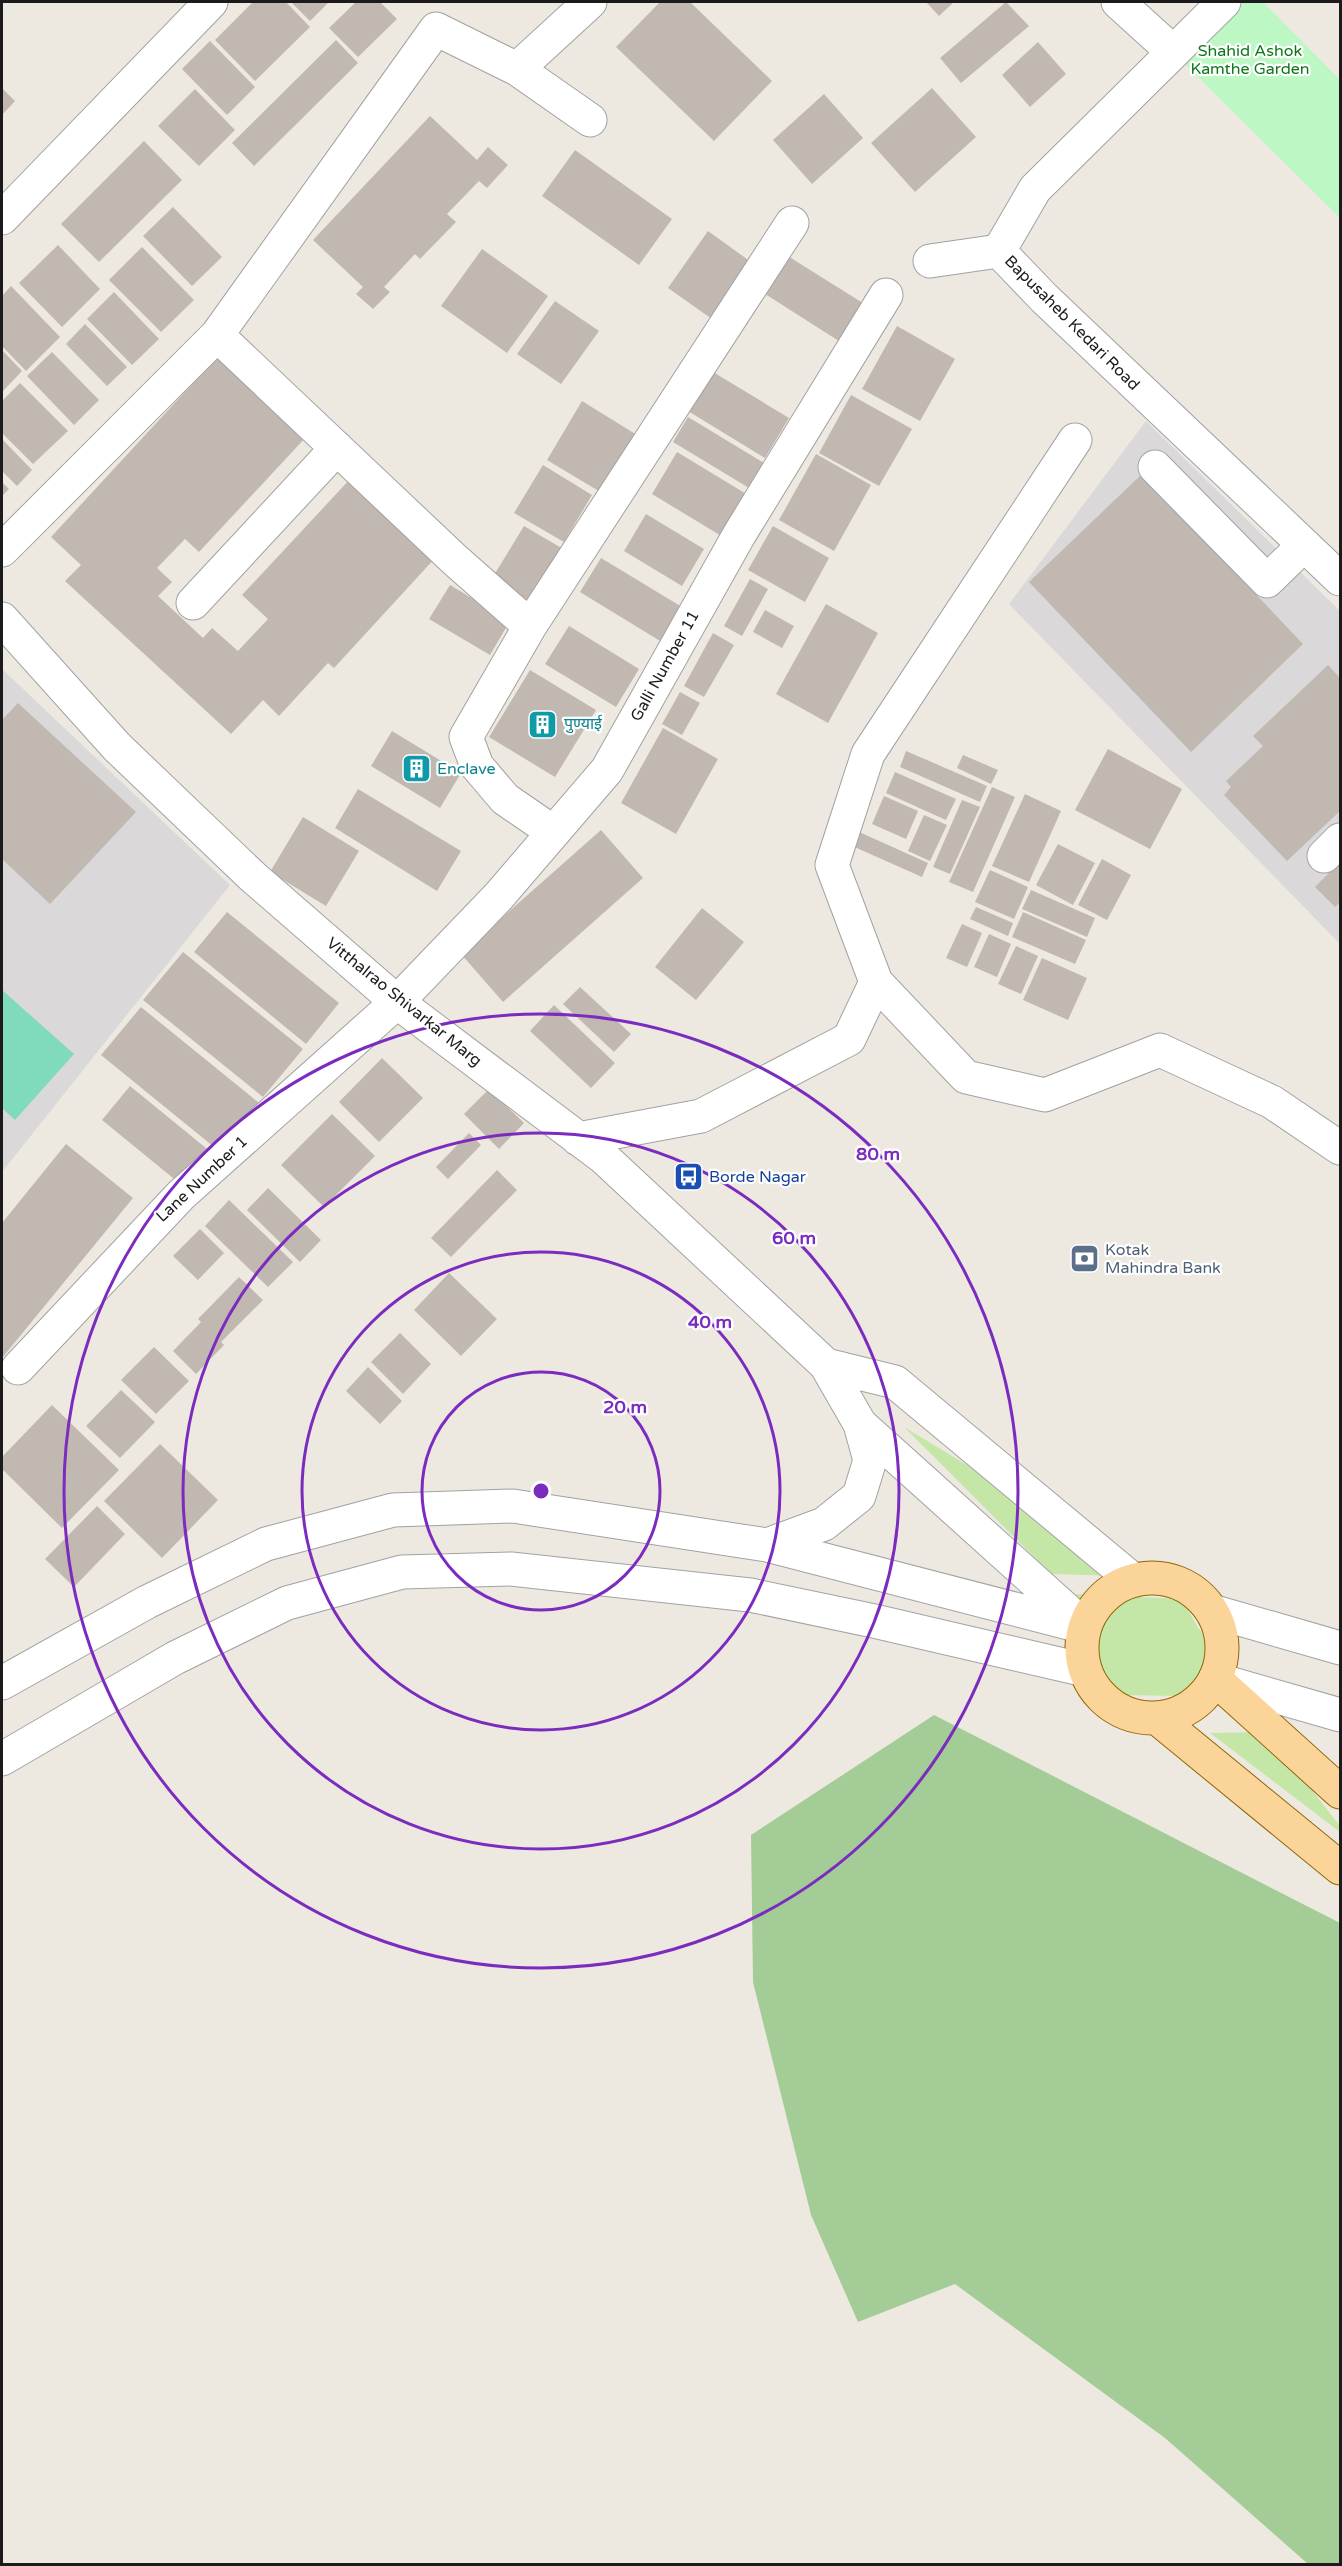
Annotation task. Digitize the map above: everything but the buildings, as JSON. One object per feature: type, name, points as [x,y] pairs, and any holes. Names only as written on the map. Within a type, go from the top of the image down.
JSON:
[{"type":"main road","points":[[1155,1577],[1178,1582],[1197,1593],[1212,1611],[1221,1633],[1221,1656],[1215,1679],[1200,1698],[1180,1712],[1157,1718],[1132,1716],[1111,1705],[1095,1690],[1085,1670],[1081,1648],[1084,1627],[1096,1604],[1113,1589],[1133,1580],[1155,1577]]},
{"type":"main road","points":[[1215,1679],[1341,1792]]},
{"type":"main road","points":[[1157,1718],[1341,1868]]},
{"type":"street","points":[[2,218],[211,2]]},
{"type":"street","points":[[518,69],[590,2]]},
{"type":"street","points":[[1118,2],[1172,51]]},
{"type":"street","name":"Bapusaheb Kedari Road","points":[[1224,2],[1035,189],[999,251],[1044,298],[1341,579]]},
{"type":"street","points":[[2,550],[218,335],[436,29],[518,69],[590,120]]},
{"type":"street","points":[[553,832],[506,799],[477,766],[466,737],[530,626],[792,223]]},
{"type":"street","points":[[930,261],[999,251]]},
{"type":"street","name":"Galli Number 11","points":[[398,1002],[498,897],[607,770],[739,536],[886,295]]},
{"type":"street","points":[[218,335],[530,626]]},
{"type":"street","points":[[1075,440],[868,754],[832,865],[876,982],[966,1077],[1045,1095],[1160,1050],[1272,1102],[1341,1148]]},
{"type":"street","points":[[193,603],[337,448]]},
{"type":"street","points":[[1155,467],[1267,581],[1304,545]]},
{"type":"street","name":"Vitthalrao Shivarkar Marg","points":[[2,619],[117,747],[253,877],[398,1002],[603,1157],[826,1365]]},
{"type":"street","points":[[578,1139],[701,1116],[849,1039],[876,982]]},
{"type":"street","name":"Lane Number 1","points":[[18,1368],[181,1195],[398,1002]]},
{"type":"street","points":[[767,1545],[824,1524],[859,1496],[870,1460],[860,1424],[826,1365]]},
{"type":"street","points":[[826,1365],[895,1382],[1133,1580]]},
{"type":"street","points":[[860,1424],[1084,1627]]},
{"type":"street","points":[[2,1683],[147,1602],[266,1544],[393,1510],[513,1506],[767,1545],[1084,1627]]},
{"type":"street","points":[[2,1759],[175,1658],[288,1603],[402,1572],[511,1569],[750,1595],[1085,1670]]},
{"type":"street","points":[[1212,1611],[1341,1648]]},
{"type":"street","points":[[1215,1679],[1341,1715]]},
{"type":"shaded area","points":[[1146,421],[1340,611],[1340,944],[1009,604]]},
{"type":"shaded area","points":[[2,669],[230,885],[2,1172]]},
{"type":"green space","name":"Shahid Ashok Kamthe Garden","points":[[1231,2],[1263,2],[1340,80],[1340,218],[1172,51]]},
{"type":"green space","points":[[2,990],[74,1054],[15,1120],[2,1108]]},
{"type":"green space","points":[[904,1427],[1153,1577],[1051,1574]]},
{"type":"green space","points":[[1050,1593],[1182,1599],[1197,1626],[1249,1697],[1115,1695],[1108,1679],[1098,1668]]},
{"type":"green space","points":[[934,1715],[1340,1923],[1340,2564],[1308,2564],[1165,2438],[955,2284],[858,2322],[811,2215],[753,1982],[751,1835]]},
{"type":"green space","points":[[1266,1732],[1340,1826],[1340,1832],[1210,1733]]},
{"type":"place","name":"पुण्याई","points":[[543,724]]},
{"type":"place","name":"Enclave","points":[[416,769]]},
{"type":"place","name":"Borde Nagar","points":[[688,1177]]},
{"type":"place","name":"Kotak Mahindra Bank","points":[[1084,1259]]}]
